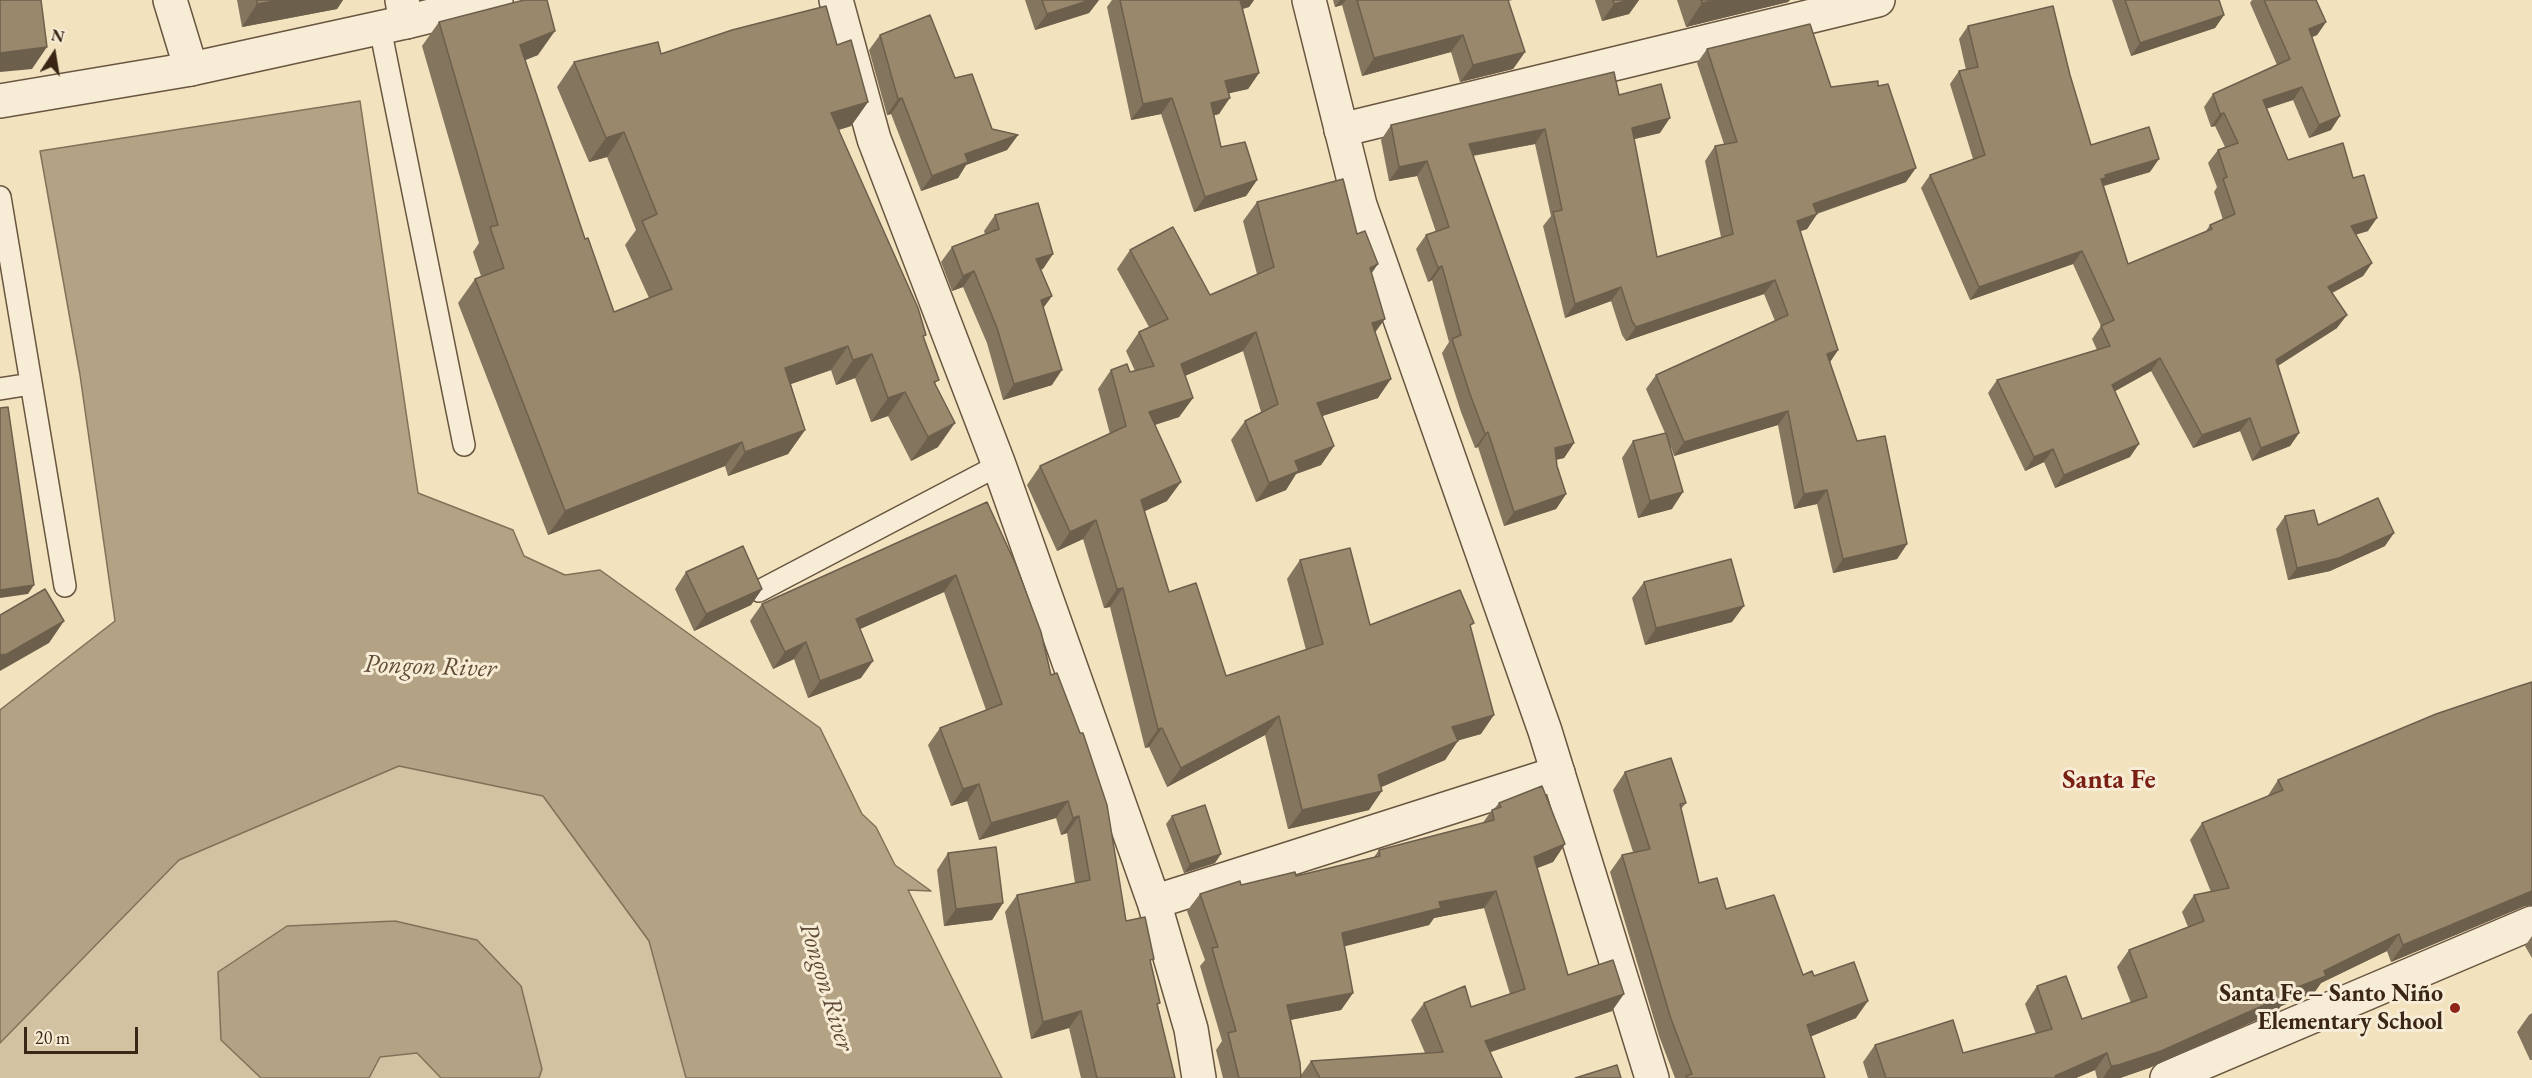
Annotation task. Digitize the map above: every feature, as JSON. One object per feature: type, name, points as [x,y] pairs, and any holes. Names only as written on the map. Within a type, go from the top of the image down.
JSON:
[{"type":"street","points":[[170,0],[191,69]]},
{"type":"street","points":[[0,101],[191,69],[396,17],[496,0]]},
{"type":"street","points":[[836,0],[874,139],[999,465],[1154,902],[1191,1029],[1199,1078]]},
{"type":"street","points":[[1309,0],[1360,205],[1558,773],[1652,1078]]},
{"type":"street","points":[[1341,130],[1878,0]]},
{"type":"street","points":[[1154,902],[1558,773]]},
{"type":"street","points":[[2167,1078],[2532,923]]},
{"type":"lane","points":[[396,17],[464,445]]},
{"type":"lane","points":[[0,197],[65,586]]},
{"type":"lane","points":[[0,389],[31,384]]},
{"type":"lane","points":[[759,591],[999,465]]},
{"type":"shaded area","points":[[399,766],[543,796],[649,941],[686,1078],[0,1078],[0,1043],[179,860]]},
{"type":"water","name":"Pongon River","points":[[360,101],[418,493],[513,530],[524,556],[565,575],[600,570],[820,728],[862,814],[876,827],[895,865],[931,891],[908,890],[1002,1078],[686,1078],[649,941],[543,796],[399,766],[179,860],[0,1043],[0,710],[115,621],[80,375],[40,151]]},
{"type":"water","points":[[395,921],[477,940],[521,986],[542,1069],[539,1078],[441,1078],[417,1053],[380,1057],[369,1078],[261,1078],[221,1040],[218,972],[287,926]]},
{"type":"building","points":[[0,0],[41,0],[47,47],[0,53]]},
{"type":"building","points":[[257,0],[280,0],[257,4]]},
{"type":"building","points":[[524,0],[547,0],[555,31],[520,45],[585,239],[588,238],[614,312],[672,289],[642,221],[657,214],[624,132],[606,138],[574,62],[658,42],[661,54],[732,30],[826,6],[837,45],[851,40],[868,102],[831,113],[918,308],[926,335],[923,336],[939,380],[934,382],[955,423],[928,437],[905,392],[888,398],[872,354],[853,360],[848,346],[785,368],[805,430],[745,452],[742,442],[565,511],[475,279],[504,268],[490,227],[498,225],[439,22]]},
{"type":"building","points":[[1042,0],[1090,0],[1047,14]]},
{"type":"building","points":[[1120,0],[1240,0],[1259,73],[1225,81],[1230,98],[1211,103],[1221,147],[1245,142],[1257,180],[1205,197],[1172,98],[1143,104]]},
{"type":"building","points":[[1357,0],[1508,0],[1525,52],[1473,65],[1463,35],[1374,58]]},
{"type":"building","points":[[1613,0],[1629,0],[1614,4]]},
{"type":"building","points":[[1701,0],[1717,0],[1702,3]]},
{"type":"building","points":[[2125,0],[2219,0],[2224,15],[2140,43]]},
{"type":"building","points":[[2264,0],[2316,0],[2326,22],[2309,29],[2340,116],[2319,125],[2302,87],[2263,100],[2288,160],[2343,143],[2353,178],[2364,175],[2377,218],[2351,226],[2372,263],[2328,287],[2347,315],[2276,360],[2299,433],[2261,448],[2250,418],[2202,435],[2160,358],[2112,385],[2139,444],[2064,475],[2053,449],[2034,457],[1997,380],[2110,346],[2101,326],[2114,320],[2082,251],[1979,287],[1930,175],[1985,155],[1959,71],[1978,67],[1968,26],[2053,6],[2091,145],[2149,127],[2159,159],[2105,175],[2106,178],[2101,179],[2128,264],[2212,229],[2210,225],[2235,214],[2223,179],[2227,177],[2218,150],[2238,143],[2224,113],[2220,114],[2213,94],[2290,59]]},
{"type":"building","points":[[930,15],[955,78],[972,74],[992,129],[1018,135],[965,154],[968,162],[932,176],[902,98],[898,99],[880,35]]},
{"type":"building","points":[[1810,24],[1831,87],[1878,81],[1878,86],[1888,84],[1916,168],[1813,204],[1817,214],[1797,221],[1838,350],[1827,354],[1857,441],[1885,436],[1907,544],[1843,559],[1827,490],[1804,494],[1788,411],[1684,442],[1656,375],[1788,315],[1775,280],[1636,327],[1621,287],[1575,304],[1553,212],[1562,210],[1545,129],[1469,144],[1574,443],[1555,448],[1557,466],[1566,494],[1514,512],[1488,432],[1485,434],[1452,339],[1461,335],[1442,266],[1438,268],[1426,235],[1449,227],[1427,161],[1399,167],[1391,125],[1614,72],[1619,95],[1661,84],[1670,118],[1632,128],[1657,257],[1733,234],[1715,146],[1737,142],[1707,49]]},
{"type":"building","points":[[1343,179],[1357,234],[1365,231],[1378,264],[1370,268],[1385,319],[1372,323],[1391,379],[1317,403],[1334,446],[1295,461],[1299,471],[1269,483],[1245,421],[1278,404],[1256,332],[1181,364],[1193,398],[1149,412],[1181,482],[1141,500],[1169,592],[1196,583],[1226,676],[1323,644],[1300,560],[1350,548],[1370,625],[1460,590],[1474,623],[1470,625],[1494,715],[1452,727],[1458,741],[1378,775],[1382,791],[1302,810],[1279,716],[1181,768],[1162,728],[1158,729],[1123,588],[1117,589],[1096,520],[1070,532],[1040,466],[1126,426],[1111,370],[1127,364],[1130,372],[1154,366],[1139,332],[1168,319],[1130,250],[1173,227],[1210,295],[1274,267],[1257,202]]},
{"type":"building","points":[[1038,203],[1053,254],[1036,259],[1052,296],[1041,300],[1062,370],[1014,384],[997,328],[974,271],[963,276],[952,247],[999,229],[995,215]]},
{"type":"building","points":[[8,407],[34,585],[0,590],[0,408]]},
{"type":"building","points":[[1666,433],[1683,492],[1650,501],[1633,441]]},
{"type":"building","points":[[2378,498],[2394,533],[2339,558],[2297,568],[2285,516],[2314,510],[2318,525]]},
{"type":"building","points":[[987,502],[1016,565],[1041,632],[1051,675],[1057,673],[1080,733],[1083,733],[1107,805],[1126,921],[1145,917],[1154,959],[1150,960],[1160,1003],[1157,1004],[1175,1078],[1097,1078],[1081,1011],[1043,1022],[1017,895],[1090,880],[1079,816],[1073,818],[1068,801],[991,823],[979,784],[963,789],[940,728],[1002,704],[956,575],[856,619],[873,661],[820,681],[806,642],[785,652],[762,604]]},
{"type":"building","points":[[743,546],[762,589],[706,614],[686,572]]},
{"type":"building","points":[[1731,559],[1744,606],[1656,628],[1644,582]]},
{"type":"building","points":[[45,589],[64,621],[7,654],[0,655],[0,615]]},
{"type":"building","points":[[2532,682],[2532,891],[2403,945],[2399,934],[2324,971],[2326,976],[2288,991],[2289,994],[2161,1051],[2118,1065],[2111,1066],[2107,1053],[2055,1076],[2056,1078],[1886,1078],[1875,1045],[1953,1020],[1963,1053],[2052,1029],[2037,986],[2066,976],[2082,1019],[2147,997],[2129,950],[2204,921],[2194,895],[2229,888],[2202,823],[2283,790],[2278,780],[2436,714]]},
{"type":"building","points":[[1671,758],[1686,803],[1680,804],[1699,883],[1717,878],[1726,909],[1774,895],[1803,975],[1812,971],[1814,976],[1854,962],[1868,1001],[1807,1025],[1825,1078],[1687,1078],[1686,1076],[1692,1074],[1671,1019],[1622,855],[1650,849],[1625,772]]},
{"type":"building","points":[[1542,786],[1565,844],[1534,857],[1568,975],[1613,960],[1624,994],[1485,1041],[1502,1078],[1320,1078],[1311,1061],[1443,1052],[1424,1003],[1465,986],[1471,1007],[1525,989],[1496,891],[1439,902],[1441,908],[1342,933],[1353,993],[1287,1005],[1300,1063],[1301,1078],[1239,1078],[1228,1033],[1236,1031],[1212,948],[1218,947],[1200,894],[1240,881],[1241,885],[1295,872],[1296,876],[1380,856],[1379,850],[1494,820],[1492,810],[1501,807],[1499,803]]},
{"type":"building","points":[[1205,805],[1221,854],[1190,864],[1172,816]]},
{"type":"building","points":[[996,847],[1003,903],[956,909],[948,853]]},
{"type":"building","points":[[1617,1065],[1621,1078],[1575,1078]]},
{"type":"place","name":"Santa Fe – Santo Niño Elementary School","points":[[2455,1008]]},
{"type":"district","name":"Santa Fe","points":[[2109,781]]}]
